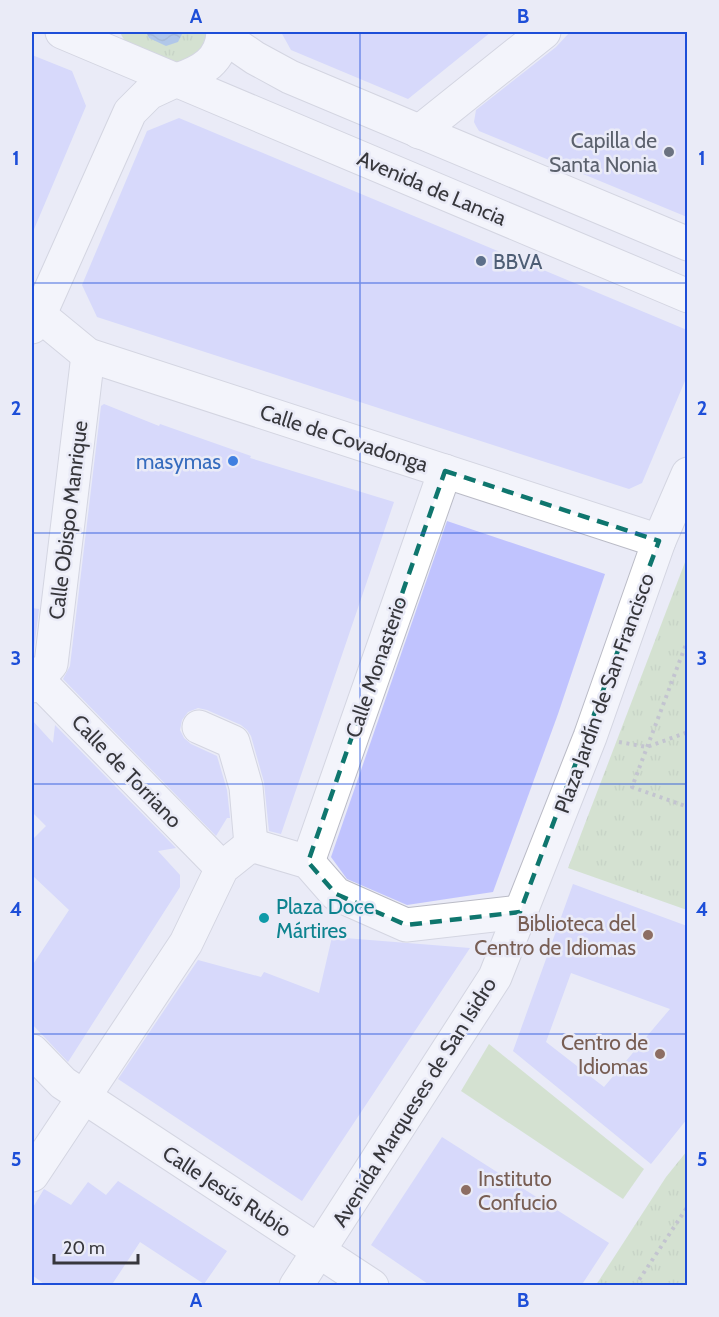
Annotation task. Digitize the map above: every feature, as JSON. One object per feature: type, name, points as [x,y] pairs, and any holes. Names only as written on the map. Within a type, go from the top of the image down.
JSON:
[{"type":"street","name":"Avenida de Lancia","points":[[62,32],[113,44],[177,80],[687,296]]},
{"type":"street","points":[[419,132],[544,32]]},
{"type":"street","points":[[33,317],[130,112],[149,93],[199,72],[210,63],[219,52],[223,34],[255,58],[290,77],[687,244]]},
{"type":"street","points":[[113,44],[125,64],[129,82],[130,112]]},
{"type":"street","name":"Calle de Covadonga","points":[[33,317],[88,355],[659,541]]},
{"type":"street","name":"Calle Obispo Manrique","points":[[34,680],[51,664],[88,355]]},
{"type":"street","name":"Calle Monasterio","points":[[308,862],[445,471]]},
{"type":"street","name":"Plaza Jardín de San Francisco","points":[[520,912],[590,737],[659,541],[687,474]]},
{"type":"street","name":"Calle de Torriano","points":[[34,680],[222,868]]},
{"type":"street","points":[[199,727],[233,742],[246,787],[251,845]]},
{"type":"street","points":[[251,845],[308,862],[336,894],[406,925],[520,912]]},
{"type":"street","points":[[32,1175],[186,943],[222,868],[251,845]]},
{"type":"street","name":"Avenida Marqueses de San Isidro","points":[[296,1286],[495,977],[520,912]]},
{"type":"street","name":"Calle Jesús Rubio","points":[[32,1051],[63,1083],[83,1097],[372,1286]]},
{"type":"path","points":[[687,639],[632,787],[687,807]]},
{"type":"path","points":[[617,742],[647,747],[687,732]]},
{"type":"path","points":[[635,1286],[687,1206]]},
{"type":"highlighted area","points":[[445,471],[659,541],[520,912],[406,925],[336,894],[308,862]]},
{"type":"green space","points":[[120,32],[206,32],[203,44],[196,55],[185,63],[172,64],[136,48],[125,41]]},
{"type":"green space","points":[[687,557],[688,910],[568,868]]},
{"type":"green space","points":[[489,1044],[644,1169],[623,1199],[461,1091]]},
{"type":"green space","points":[[687,1151],[688,1279],[683,1285],[596,1285],[666,1177]]},
{"type":"water","points":[[146,32],[183,32],[178,42],[166,46],[149,38]]},
{"type":"building","points":[[281,32],[491,32],[408,99],[291,50]]},
{"type":"building","points":[[570,32],[687,32],[687,217],[479,131],[474,122],[476,110],[556,47]]},
{"type":"building","points":[[32,55],[72,71],[86,106],[32,234]]},
{"type":"building","points":[[179,118],[687,330],[687,376],[642,483],[629,489],[97,317],[82,285],[147,131]]},
{"type":"building","points":[[104,404],[159,426],[160,424],[251,456],[250,458],[394,502],[281,834],[269,831],[264,782],[251,736],[241,725],[198,708],[188,712],[182,720],[180,730],[184,738],[191,744],[217,756],[227,790],[230,818],[227,818],[216,836],[63,679],[70,666],[101,406]]},
{"type":"building","points":[[447,521],[605,574],[558,714],[493,892],[407,905],[347,879],[331,857]]},
{"type":"building","points":[[32,608],[39,609],[33,656],[32,656]]},
{"type":"building","points":[[32,720],[53,743],[55,725],[176,848],[158,851],[180,875],[180,887],[68,1062],[32,1024],[32,966],[69,910],[32,875],[32,840],[46,826],[32,812]]},
{"type":"building","name":"Centro de Idiomas","points":[[573,884],[687,926],[687,1119],[651,1164],[513,1051]],"holes":[[[571,973],[670,1009],[604,1087],[546,1042]]]},
{"type":"building","points":[[332,937],[470,948],[302,1201],[118,1079],[198,960],[261,977],[264,972],[319,993]]},
{"type":"building","name":"Instituto Confucio","points":[[442,1137],[609,1243],[581,1286],[431,1286],[371,1245]]},
{"type":"building","points":[[118,1181],[227,1251],[204,1284],[140,1242],[111,1286],[47,1286],[32,1275],[32,1209],[44,1189],[71,1205],[88,1182],[106,1195]]},
{"type":"place","name":"Capilla de Santa Nonia","points":[[669,152]]},
{"type":"place","name":"BBVA","points":[[481,261]]},
{"type":"place","name":"masymas","points":[[233,461]]},
{"type":"place","name":"Plaza Doce Mártires","points":[[264,918]]},
{"type":"place","name":"Biblioteca del Centro de Idiomas","points":[[648,935]]},
{"type":"place","name":"Centro de Idiomas","points":[[660,1054]]},
{"type":"place","name":"Instituto Confucio","points":[[466,1190]]}]
